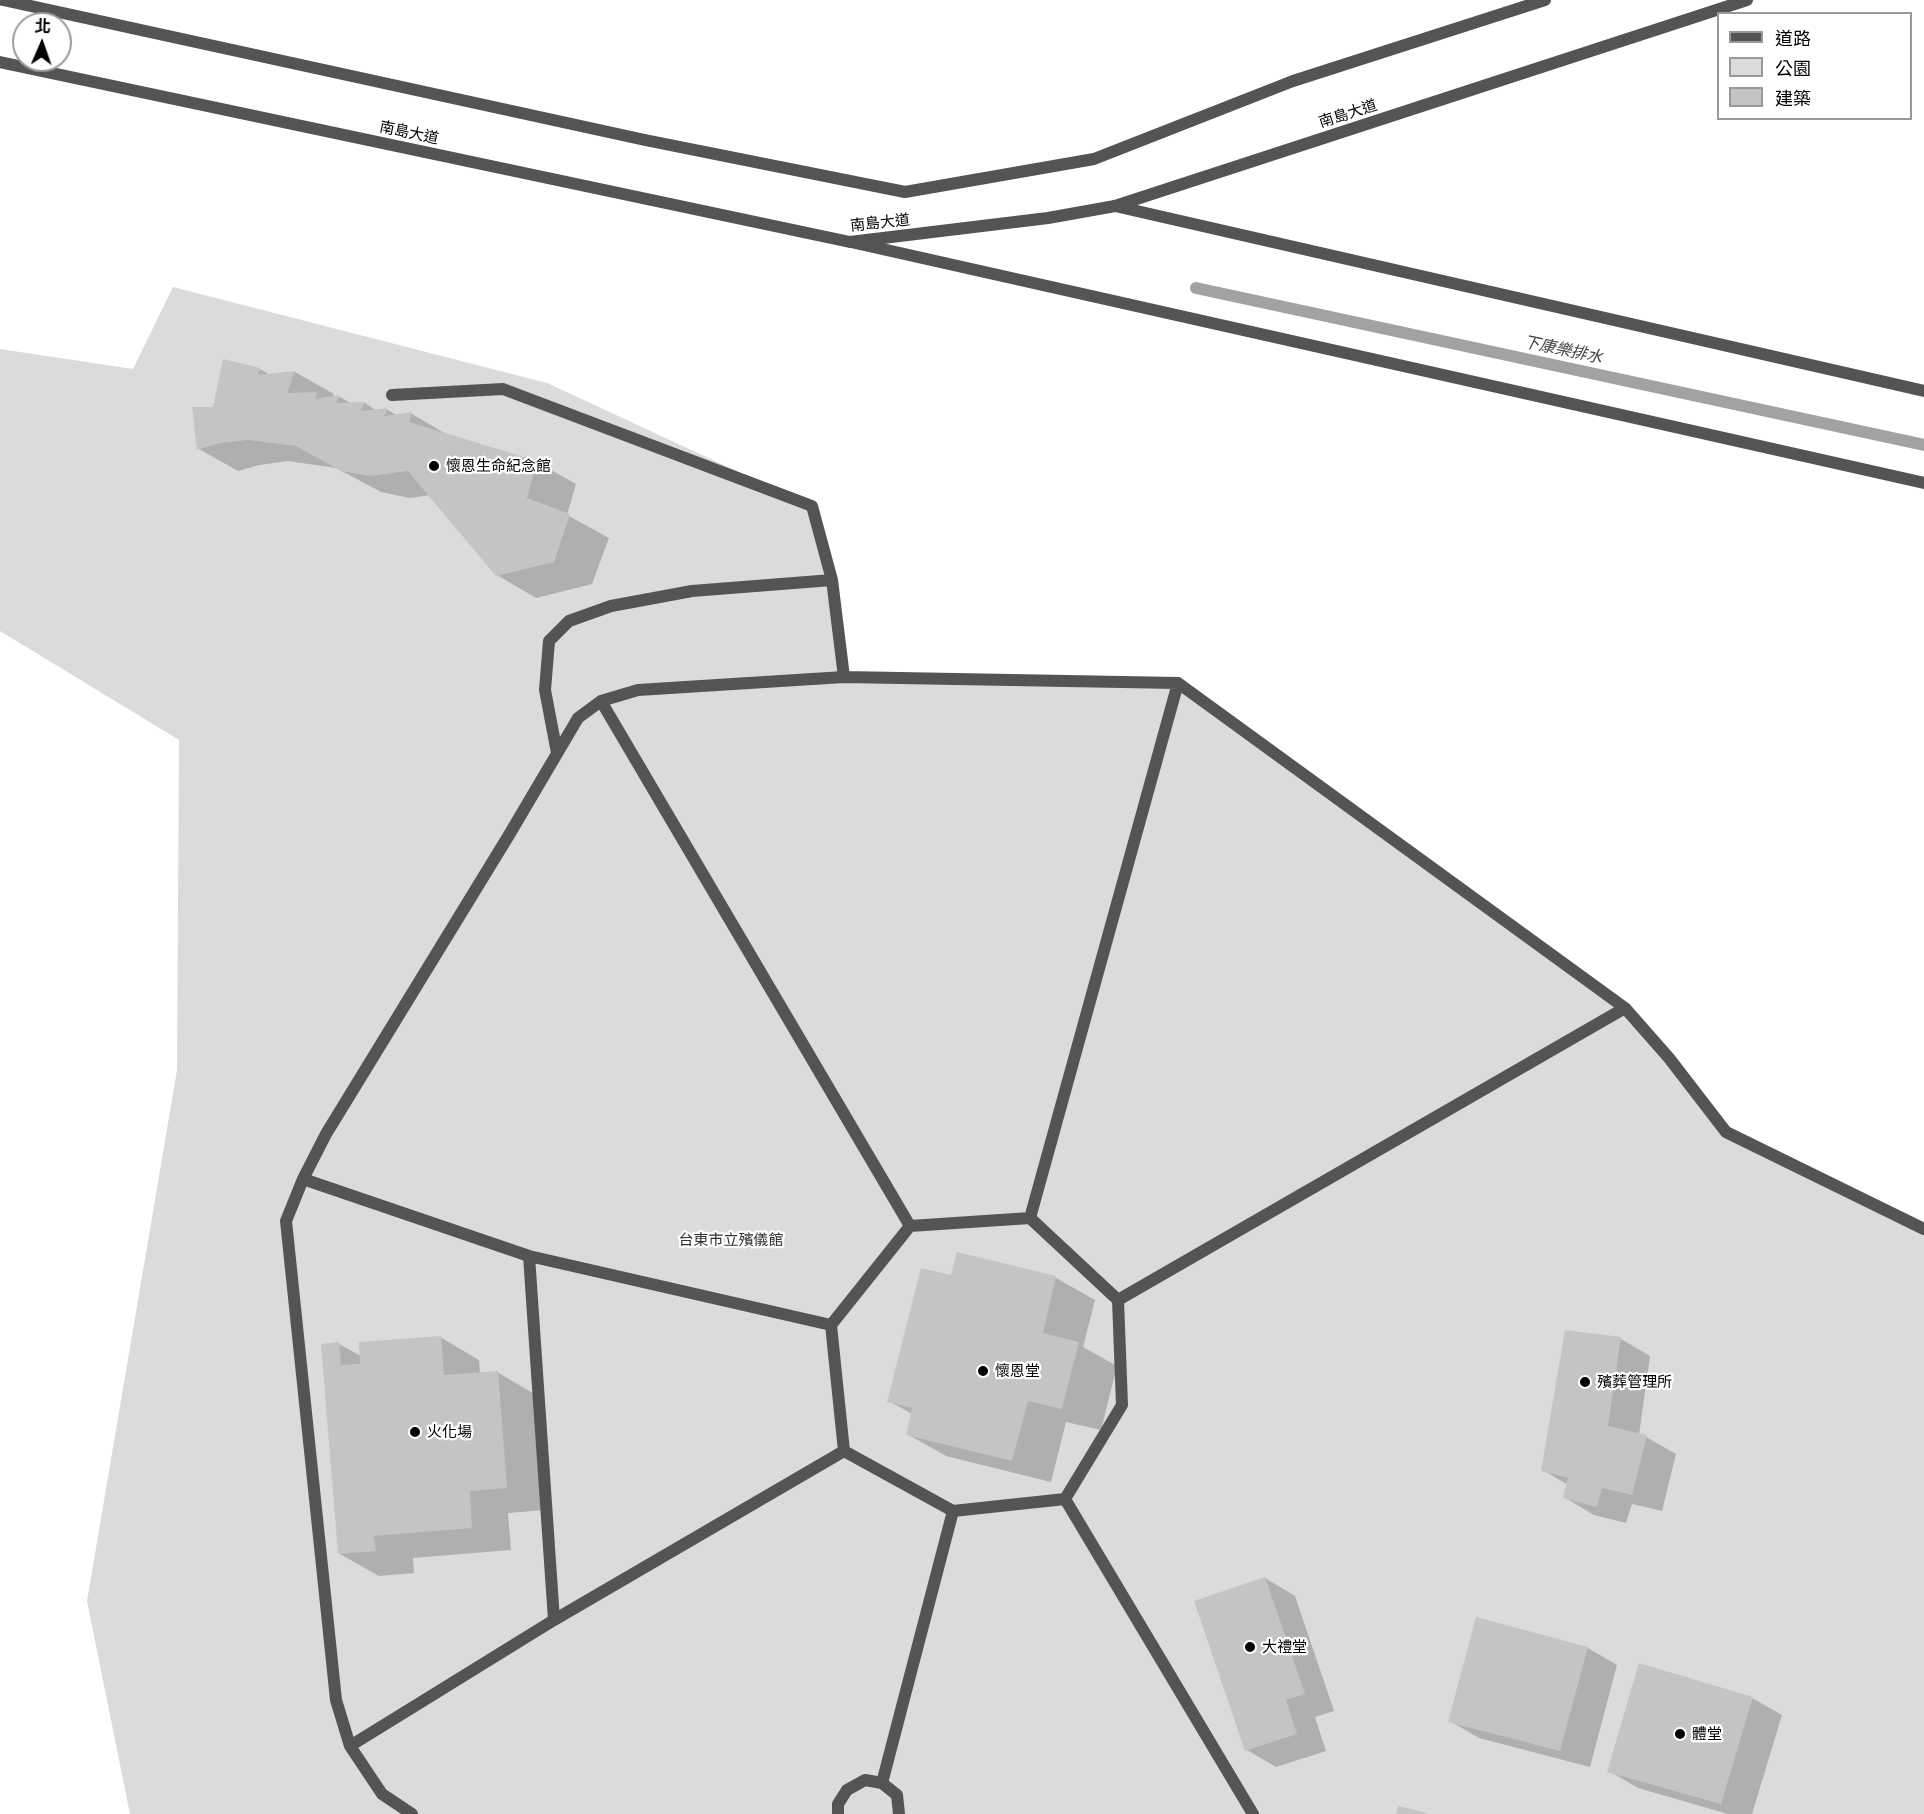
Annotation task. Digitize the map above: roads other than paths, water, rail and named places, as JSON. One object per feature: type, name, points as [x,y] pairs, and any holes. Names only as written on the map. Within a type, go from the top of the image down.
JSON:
[{"type":"street","name":"南島大道","points":[[3,0],[645,140],[905,192],[1094,159],[1293,81],[1545,0]]},
{"type":"street","name":"南島大道","points":[[0,62],[850,242],[1048,218],[1115,206],[1747,0]]},
{"type":"street","points":[[1115,206],[1924,391]]},
{"type":"street","points":[[850,242],[1924,483]]},
{"type":"street","points":[[392,395],[503,389],[812,506],[832,580],[844,677]]},
{"type":"street","points":[[557,753],[545,690],[549,641],[569,621],[611,606],[692,591],[832,580]]},
{"type":"street","points":[[412,1814],[382,1794],[350,1746],[336,1700],[286,1221],[303,1179],[326,1134],[578,718],[601,701],[638,690],[844,677],[1178,683],[1625,1008],[1669,1058],[1726,1132],[1924,1229]]},
{"type":"street","points":[[1030,1218],[1178,683]]},
{"type":"street","points":[[601,701],[910,1226]]},
{"type":"street","points":[[1118,1300],[1625,1008]]},
{"type":"street","points":[[303,1179],[530,1256],[831,1325]]},
{"type":"street","points":[[844,1451],[831,1325],[910,1226],[1030,1218],[1118,1300],[1122,1405],[1065,1499]]},
{"type":"street","points":[[530,1256],[554,1620]]},
{"type":"street","points":[[350,1746],[554,1620],[844,1451]]},
{"type":"street","points":[[844,1451],[953,1511],[1065,1499]]},
{"type":"street","points":[[1065,1499],[1252,1814]]},
{"type":"street","points":[[882,1783],[953,1511]]},
{"type":"street","points":[[838,1814],[838,1804],[847,1790],[865,1780],[882,1783],[897,1795],[899,1814]]},
{"type":"waterway","name":"下康樂排水","points":[[1196,288],[1924,445]]},
{"type":"place","name":"懷恩生命紀念館","points":[[434,466]]},
{"type":"place","name":"懷恩堂","points":[[983,1371]]},
{"type":"place","name":"殯葬管理所","points":[[1585,1382]]},
{"type":"place","name":"火化場","points":[[415,1432]]},
{"type":"place","name":"大禮堂","points":[[1250,1647]]},
{"type":"place","name":"體堂","points":[[1680,1734]]},
{"type":"park label","name":"台東市立殯儀館","points":[[731,1240]]}]
